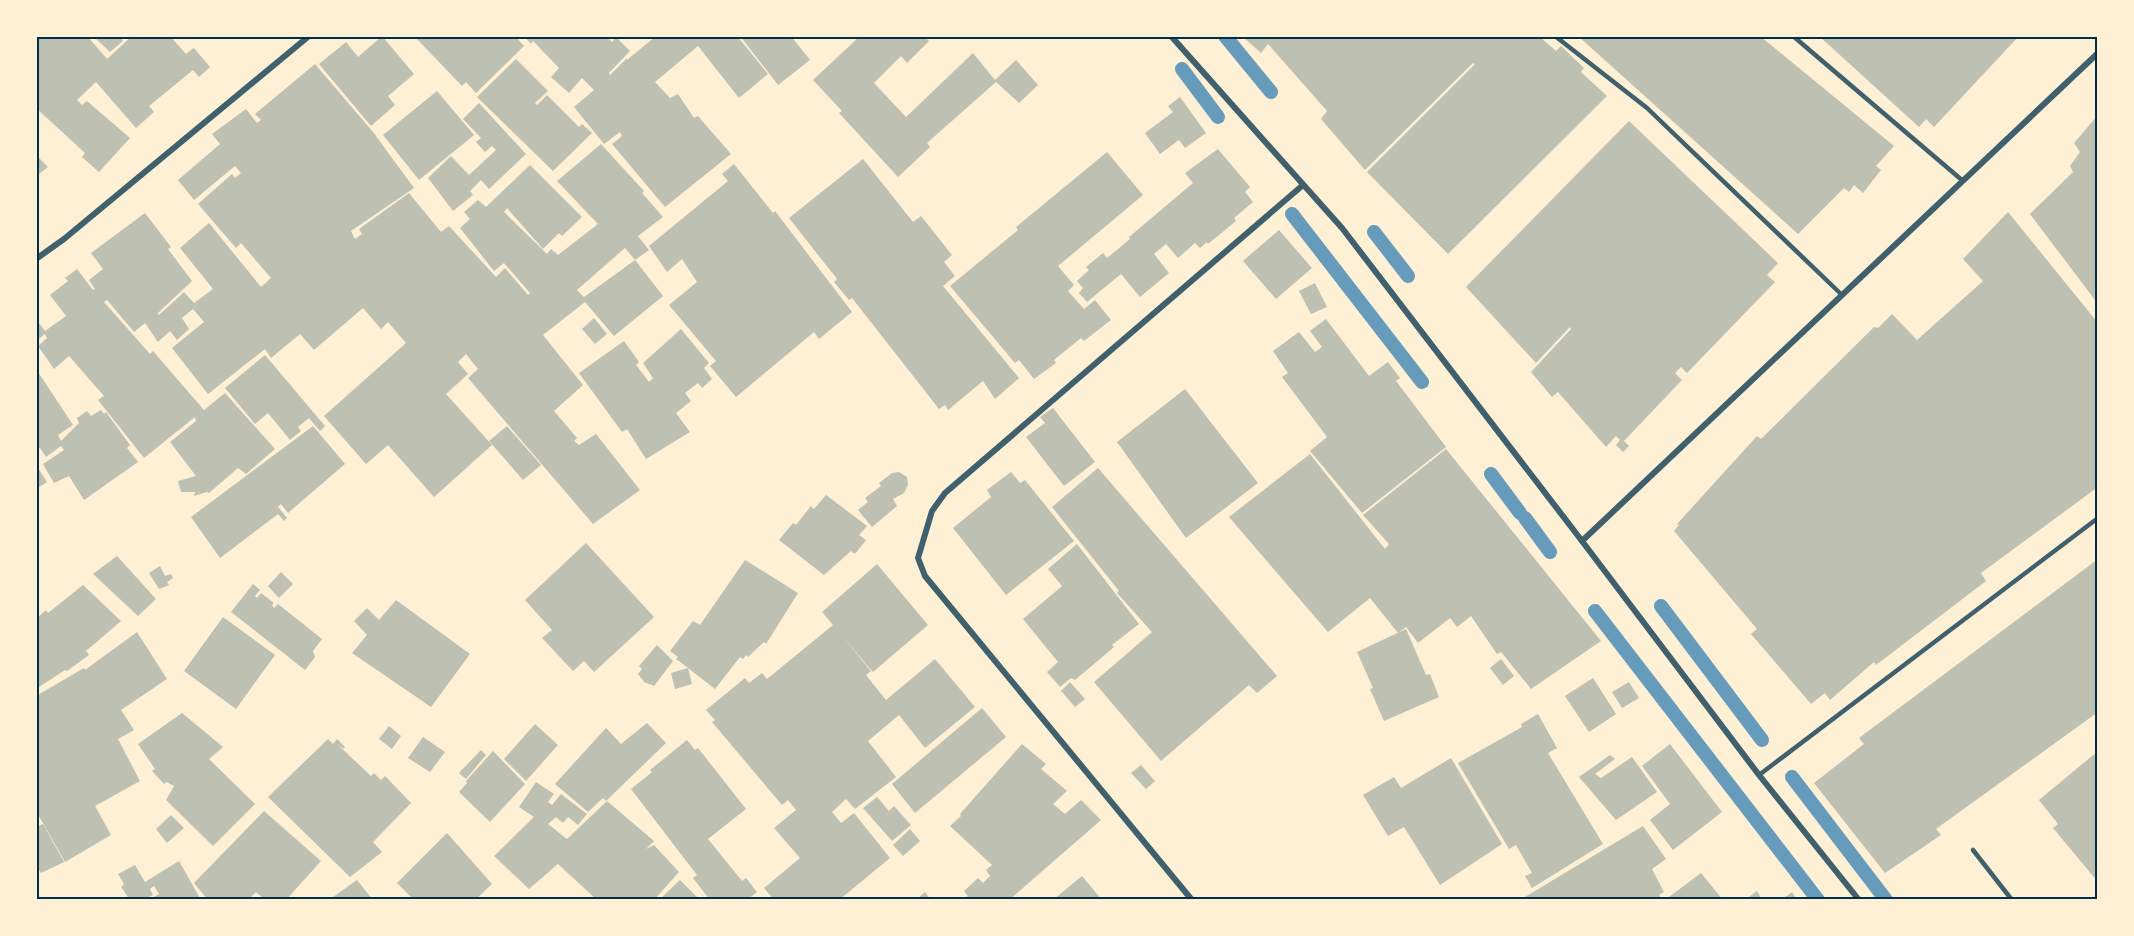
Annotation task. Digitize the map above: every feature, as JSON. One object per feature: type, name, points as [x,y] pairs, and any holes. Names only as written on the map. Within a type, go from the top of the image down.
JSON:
[{"type":"street","points":[[36,259],[64,239],[309,36]]},
{"type":"street","points":[[1171,36],[1342,228],[1759,776],[1859,900]]},
{"type":"street","points":[[1582,541],[2098,53]]},
{"type":"street","points":[[1192,900],[925,576],[918,558],[932,511],[945,493],[1303,185]]},
{"type":"lane","points":[[1555,36],[1647,108],[1842,295]]},
{"type":"lane","points":[[1793,36],[1963,181]]},
{"type":"lane","points":[[1759,776],[2098,518]]},
{"type":"lane","points":[[1973,850],[2012,900]]},
{"type":"building","points":[[39,36],[87,36],[107,59],[132,36],[170,36],[186,54],[194,48],[210,67],[199,77],[193,70],[149,106],[154,112],[136,128],[96,82],[77,100],[82,105],[87,101],[130,138],[99,172],[82,157],[85,153],[36,108],[36,38]]},
{"type":"building","points":[[93,36],[123,36],[121,38],[123,41],[110,52]]},
{"type":"building","points":[[382,36],[414,74],[388,96],[395,105],[371,126],[319,64],[346,42],[358,57]]},
{"type":"building","points":[[414,36],[515,36],[524,46],[476,93],[466,82],[462,86]]},
{"type":"building","points":[[524,36],[606,36],[612,42],[616,37],[630,51],[609,73],[610,75],[627,58],[627,60],[656,36],[737,36],[768,74],[739,98],[698,46],[655,82],[670,98],[678,94],[694,118],[698,116],[731,154],[665,207],[612,144],[622,136],[620,132],[604,144],[574,107],[594,90],[582,78],[569,93],[551,77],[559,68],[533,41],[531,44]]},
{"type":"building","points":[[740,36],[791,36],[810,60],[778,85]]},
{"type":"building","points":[[860,36],[924,36],[929,41],[907,63],[901,56],[874,83],[906,117],[973,53],[995,80],[1016,60],[1038,85],[1019,103],[996,82],[927,143],[930,147],[898,177],[839,113],[842,111],[813,80]]},
{"type":"building","points":[[1242,36],[1539,36],[1556,51],[1561,46],[1584,68],[1581,72],[1607,96],[1448,254],[1367,172],[1475,64],[1473,63],[1365,170],[1321,119],[1327,111],[1268,44],[1261,53]]},
{"type":"building","points":[[1578,36],[1760,36],[1894,146],[1876,166],[1881,170],[1863,193],[1854,185],[1849,192],[1844,188],[1798,234]]},
{"type":"building","points":[[1819,36],[2019,36],[1934,127],[1926,119],[1919,127]]},
{"type":"building","points":[[516,59],[548,91],[535,103],[537,105],[547,95],[579,127],[582,124],[592,133],[553,171],[477,97]]},
{"type":"building","points":[[315,64],[373,132],[414,188],[351,231],[355,239],[362,234],[359,229],[409,193],[441,232],[449,226],[496,277],[505,268],[528,295],[530,293],[504,263],[494,271],[460,228],[470,219],[464,212],[478,200],[486,207],[530,165],[582,217],[562,236],[559,233],[543,249],[507,208],[504,212],[547,254],[551,249],[558,255],[598,224],[557,181],[601,144],[644,191],[642,193],[663,217],[638,236],[649,250],[635,260],[663,296],[614,336],[585,302],[543,335],[583,385],[554,411],[577,438],[574,441],[579,445],[596,434],[640,490],[593,524],[468,378],[478,369],[466,354],[458,362],[468,374],[446,394],[492,445],[434,497],[388,445],[366,464],[324,416],[406,343],[388,322],[381,329],[363,308],[314,350],[300,334],[271,358],[265,349],[208,394],[172,348],[204,322],[193,309],[182,318],[189,329],[177,340],[170,331],[158,342],[145,323],[134,332],[107,300],[104,302],[150,354],[153,351],[204,410],[225,393],[275,449],[246,474],[238,468],[209,493],[194,496],[195,492],[181,492],[178,481],[196,476],[170,442],[196,421],[195,417],[144,458],[98,400],[104,396],[69,356],[54,369],[38,346],[47,338],[45,334],[36,341],[36,319],[45,331],[66,316],[50,295],[68,281],[65,278],[77,269],[93,290],[95,289],[89,280],[103,269],[91,253],[145,213],[171,247],[168,249],[192,281],[158,313],[159,315],[184,292],[194,303],[213,289],[180,248],[209,223],[261,287],[271,278],[241,243],[236,248],[198,204],[232,174],[235,178],[241,173],[235,166],[194,200],[178,180],[220,144],[212,134],[246,109],[257,123],[261,120],[255,114]],"holes":[[[625,248],[635,260],[584,297],[577,290]]]},
{"type":"building","points":[[437,91],[474,135],[419,180],[383,135]]},
{"type":"building","points":[[1180,97],[1206,133],[1185,148],[1179,140],[1160,154],[1145,133],[1173,112],[1168,106]]},
{"type":"building","points":[[479,103],[526,154],[489,189],[481,180],[470,191],[473,195],[453,211],[428,178],[451,156],[469,175],[496,150],[492,146],[485,152],[476,142],[481,138],[463,119]]},
{"type":"building","points":[[2098,115],[2098,304],[2030,214],[2073,172],[2070,166],[2080,152],[2074,143]]},
{"type":"building","points":[[1629,121],[1778,263],[1767,275],[1775,282],[1687,373],[1681,367],[1675,373],[1682,380],[1624,441],[1629,446],[1623,452],[1616,445],[1620,440],[1616,436],[1606,447],[1558,392],[1552,397],[1531,372],[1571,329],[1570,327],[1536,363],[1466,287]]},
{"type":"building","points":[[1218,149],[1250,187],[1245,192],[1253,202],[1234,218],[1236,221],[1208,244],[1207,242],[1200,248],[1195,243],[1178,258],[1166,244],[1154,254],[1169,273],[1140,297],[1121,274],[1087,302],[1079,293],[1083,288],[1077,281],[1089,270],[1086,267],[1103,253],[1107,258],[1193,183],[1185,173]]},
{"type":"building","points":[[1107,152],[1143,195],[1058,266],[1074,285],[1068,291],[1084,309],[1095,300],[1111,320],[1084,341],[1081,338],[1054,360],[1056,363],[1034,379],[1019,360],[1015,363],[950,286],[1018,230],[1016,227]]},
{"type":"building","points":[[36,155],[48,167],[36,176]]},
{"type":"building","points":[[863,159],[913,222],[921,216],[952,255],[944,262],[955,276],[943,286],[1019,378],[995,399],[983,381],[948,410],[945,405],[939,409],[852,298],[849,300],[834,282],[837,279],[789,218]]},
{"type":"building","points":[[734,164],[773,213],[775,211],[852,312],[819,339],[814,332],[736,397],[710,366],[716,361],[669,305],[697,282],[682,259],[667,272],[649,246],[728,181],[722,174]]},
{"type":"building","points":[[2008,212],[2098,323],[2098,487],[1981,573],[1986,581],[1876,665],[1874,662],[1830,700],[1825,693],[1811,704],[1751,634],[1757,629],[1674,531],[1679,525],[1677,524],[1757,436],[1761,439],[1874,327],[1878,328],[1892,314],[1917,340],[1983,281],[1963,259]]},
{"type":"building","points":[[1279,230],[1312,268],[1276,299],[1243,261]]},
{"type":"building","points":[[1315,283],[1327,307],[1311,314],[1299,291]]},
{"type":"building","points":[[594,318],[607,334],[595,344],[582,329]]},
{"type":"building","points":[[1326,319],[1369,376],[1388,362],[1400,378],[1396,381],[1446,447],[1362,513],[1310,451],[1327,437],[1282,377],[1288,373],[1273,351],[1299,332],[1315,352],[1322,347],[1310,331]]},
{"type":"building","points":[[681,329],[709,363],[704,368],[712,379],[702,388],[698,383],[685,393],[691,401],[676,413],[690,432],[646,459],[627,429],[622,432],[579,373],[624,341],[639,362],[636,365],[649,382],[653,378],[643,363]]},
{"type":"building","points":[[265,355],[325,426],[320,431],[309,418],[298,427],[301,431],[290,440],[268,413],[255,424],[225,388]]},
{"type":"building","points":[[38,372],[73,425],[58,435],[61,441],[79,423],[77,418],[87,411],[91,416],[101,410],[104,414],[106,412],[130,445],[127,448],[138,462],[84,500],[69,476],[54,483],[43,464],[64,450],[61,446],[46,457],[40,448],[36,450],[36,374]]},
{"type":"building","points":[[1185,389],[1258,483],[1186,538],[1117,442]]},
{"type":"building","points":[[1053,408],[1095,462],[1064,486],[1026,437],[1045,423],[1040,417]]},
{"type":"building","points":[[313,426],[345,464],[288,513],[281,504],[278,507],[287,518],[284,521],[278,514],[220,558],[191,517]]},
{"type":"building","points":[[507,426],[541,465],[523,480],[489,441]]},
{"type":"building","points":[[1446,449],[1601,641],[1531,689],[1501,652],[1497,654],[1471,616],[1457,627],[1450,618],[1418,643],[1406,627],[1398,633],[1370,598],[1328,632],[1229,517],[1310,454],[1385,549],[1389,544],[1363,515]]},
{"type":"building","points":[[36,465],[47,482],[36,489]]},
{"type":"building","points":[[1098,468],[1277,676],[1257,693],[1249,685],[1161,761],[1094,682],[1152,632],[1117,593],[1119,591],[1052,507]]},
{"type":"building","points":[[899,472],[907,477],[908,485],[904,493],[893,499],[897,506],[872,527],[858,510],[868,502],[865,498],[881,486],[879,483],[892,473]]},
{"type":"building","points":[[1011,472],[1020,483],[1025,480],[1074,541],[1006,595],[953,528],[991,497],[987,490]]},
{"type":"building","points":[[826,495],[867,526],[859,535],[866,540],[855,554],[851,551],[824,575],[779,540],[793,523],[796,525],[811,506],[814,509]]},
{"type":"building","points":[[586,543],[654,617],[594,672],[584,661],[573,671],[542,638],[552,630],[525,600]]},
{"type":"building","points":[[1077,544],[1139,624],[1112,645],[1114,647],[1075,680],[1071,678],[1060,687],[1047,672],[1058,662],[1023,619],[1062,586],[1048,569]]},
{"type":"building","points":[[117,556],[156,599],[138,616],[93,574]]},
{"type":"building","points":[[2098,559],[2098,712],[1936,829],[1941,835],[1885,873],[1814,783],[1864,744],[1859,738]]},
{"type":"building","points":[[745,560],[798,593],[766,644],[764,642],[748,657],[746,655],[743,659],[740,657],[715,689],[676,659],[678,657],[670,651],[693,621],[700,625]]},
{"type":"building","points":[[877,564],[928,625],[873,672],[842,636],[871,671],[866,675],[886,700],[935,659],[975,707],[925,748],[899,715],[868,741],[896,777],[855,809],[846,799],[832,812],[841,823],[854,813],[890,858],[839,900],[774,900],[764,888],[800,858],[774,828],[796,810],[788,800],[782,805],[712,722],[715,720],[706,710],[745,678],[749,683],[762,673],[767,679],[833,625],[822,612]]},
{"type":"building","points":[[160,566],[165,576],[171,574],[173,578],[167,582],[169,585],[159,589],[149,573]]},
{"type":"building","points":[[281,572],[293,584],[279,598],[268,586]]},
{"type":"building","points":[[253,584],[260,590],[255,596],[257,598],[261,593],[274,603],[272,605],[274,608],[278,604],[322,639],[313,651],[315,657],[305,670],[231,612]]},
{"type":"building","points":[[83,585],[121,621],[86,651],[89,655],[36,689],[36,619],[46,610],[48,613]]},
{"type":"building","points":[[396,600],[470,654],[431,707],[352,653],[367,635],[354,621],[367,608],[379,620]]},
{"type":"building","points":[[223,617],[275,655],[236,709],[184,671]]},
{"type":"building","points":[[1406,629],[1426,675],[1430,674],[1439,697],[1384,721],[1357,652]]},
{"type":"building","points":[[137,632],[167,679],[121,710],[134,730],[118,739],[140,781],[95,806],[111,835],[65,862],[36,811],[36,696],[84,668],[85,670]]},
{"type":"building","points":[[657,645],[673,661],[654,686],[644,682],[638,674],[642,669],[639,666]]},
{"type":"building","points":[[1501,659],[1514,676],[1503,685],[1490,668]]},
{"type":"building","points":[[688,668],[692,684],[675,689],[671,673]]},
{"type":"building","points":[[1593,678],[1616,714],[1589,732],[1565,696]]},
{"type":"building","points":[[1070,682],[1085,699],[1075,707],[1061,691]]},
{"type":"building","points":[[1629,682],[1639,698],[1622,708],[1612,692]]},
{"type":"building","points":[[982,708],[1006,737],[915,813],[892,784]]},
{"type":"building","points":[[182,713],[223,747],[209,759],[255,804],[213,846],[166,800],[174,786],[167,782],[164,784],[152,771],[155,769],[138,744]]},
{"type":"building","points":[[1538,714],[1557,748],[1548,753],[1603,844],[1532,888],[1525,876],[1532,873],[1516,845],[1509,849],[1458,763],[1522,727],[1521,724]]},
{"type":"building","points":[[647,723],[666,743],[606,801],[603,798],[588,812],[555,784],[606,728],[621,744]]},
{"type":"building","points":[[535,724],[558,745],[526,781],[504,759]]},
{"type":"building","points":[[389,726],[401,736],[392,749],[379,739]]},
{"type":"building","points":[[423,737],[445,752],[430,772],[408,758]]},
{"type":"building","points":[[328,739],[333,744],[337,739],[345,747],[344,749],[337,744],[371,776],[374,773],[381,780],[385,776],[411,803],[373,842],[382,852],[350,877],[268,797]]},
{"type":"building","points":[[687,740],[695,750],[698,748],[746,809],[708,839],[742,881],[746,878],[757,892],[747,900],[710,900],[693,878],[697,875],[631,789]]},
{"type":"building","points":[[1022,744],[1046,764],[1041,769],[1067,791],[1053,804],[1065,814],[1081,800],[1101,820],[1009,900],[963,900],[968,896],[964,891],[978,878],[983,883],[990,876],[986,870],[992,865],[950,826]]},
{"type":"building","points":[[1670,744],[1722,812],[1673,850],[1650,820],[1670,804],[1642,766]]},
{"type":"building","points":[[481,750],[486,755],[466,779],[459,773]]},
{"type":"building","points":[[493,751],[525,784],[490,822],[459,792]]},
{"type":"building","points":[[2098,751],[2098,882],[2053,828],[2058,824],[2039,800]]},
{"type":"building","points":[[1610,755],[1615,759],[1595,774],[1601,778],[1632,757],[1657,792],[1616,820],[1579,777]]},
{"type":"building","points":[[1451,758],[1502,844],[1440,885],[1404,827],[1388,836],[1363,795],[1394,777],[1401,788]]},
{"type":"building","points":[[1141,765],[1155,781],[1146,789],[1131,773]]},
{"type":"building","points":[[536,782],[554,794],[548,802],[552,805],[561,794],[587,814],[578,825],[568,817],[563,823],[556,817],[548,824],[567,839],[607,801],[654,841],[646,849],[654,845],[679,872],[654,900],[597,900],[558,864],[529,889],[494,856],[534,817],[519,807]]},
{"type":"building","points":[[877,797],[889,811],[894,806],[911,825],[892,841],[863,808]]},
{"type":"building","points":[[264,811],[321,861],[286,900],[265,900],[256,892],[248,900],[208,900],[194,883]]},
{"type":"building","points":[[171,815],[184,828],[167,843],[156,829]]},
{"type":"building","points":[[43,824],[64,862],[41,873],[39,870],[36,871],[36,827]]},
{"type":"building","points":[[1643,826],[1666,859],[1652,869],[1664,892],[1659,895],[1662,900],[1520,900]]},
{"type":"building","points":[[910,829],[920,841],[903,856],[893,845]]},
{"type":"building","points":[[447,833],[492,884],[475,900],[414,900],[397,883]]},
{"type":"building","points":[[179,861],[201,900],[149,900],[159,894],[154,886],[150,889],[153,895],[143,900],[130,900],[121,887],[124,884],[118,874],[135,865],[145,882]]},
{"type":"building","points":[[1701,873],[1723,900],[1665,900]]},
{"type":"building","points":[[1082,876],[1102,900],[1053,900]]},
{"type":"building","points":[[357,880],[373,900],[329,900]]},
{"type":"building","points":[[680,880],[700,900],[659,900]]},
{"type":"building","points":[[1757,891],[1762,900],[1745,900]]},
{"type":"building","points":[[925,892],[931,900],[916,900]]},
{"type":"building","points":[[1792,892],[1797,900],[1781,900]]},
{"type":"waterway","points":[[1225,36],[1271,92]]},
{"type":"waterway","points":[[1182,69],[1218,117]]},
{"type":"waterway","points":[[1292,214],[1422,382]]},
{"type":"waterway","points":[[1374,232],[1408,276]]},
{"type":"waterway","points":[[1491,474],[1520,513]]},
{"type":"waterway","points":[[1525,518],[1550,552]]},
{"type":"waterway","points":[[1661,606],[1762,740]]},
{"type":"waterway","points":[[1595,611],[1818,900]]},
{"type":"waterway","points":[[1792,777],[1886,900]]}]
